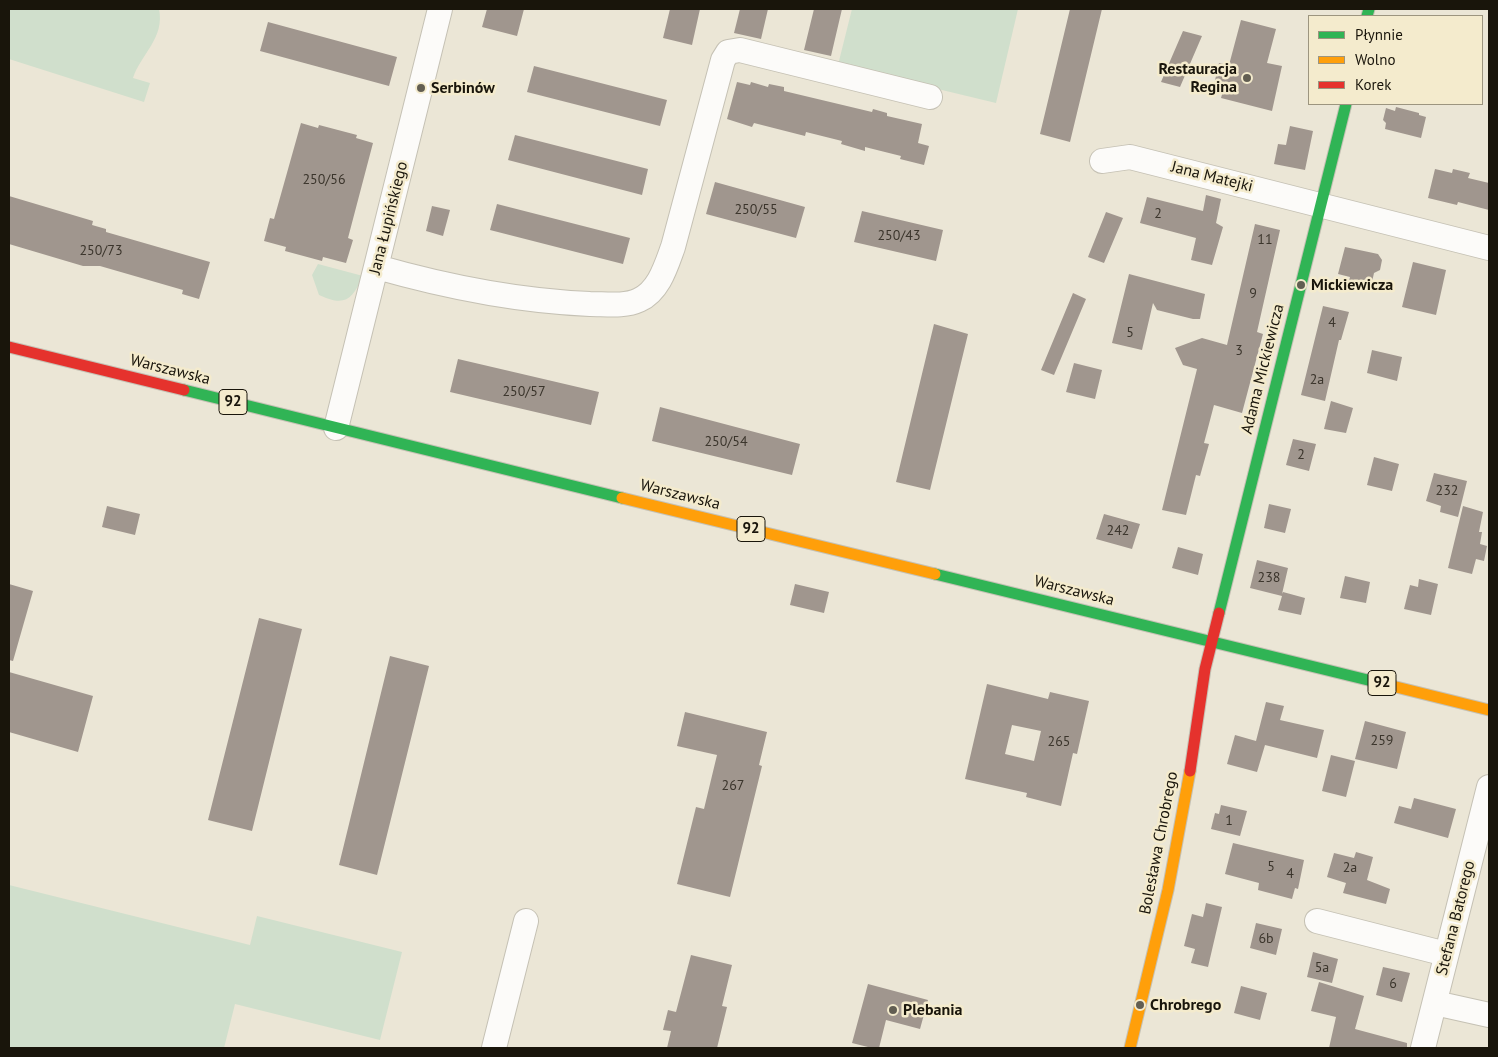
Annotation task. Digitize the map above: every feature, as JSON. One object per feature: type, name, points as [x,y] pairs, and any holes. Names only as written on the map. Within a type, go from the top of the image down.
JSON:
[{"type":"main road","name":"Adama Mickiewicza","points":[[1212,642],[1346,105]]},
{"type":"main road","name":"Warszawska","points":[[9,347],[1489,710]]},
{"type":"main road","name":"Bolesława Chrobrego","points":[[1130,1048],[1168,890],[1186,798],[1205,670],[1212,642]]},
{"type":"street","name":"Jana Łupińskiego","points":[[336,428],[440,9]]},
{"type":"street","points":[[377,267],[432,282],[530,300],[623,305],[639,300],[653,290],[674,247],[723,60],[728,52],[740,50],[930,97]]},
{"type":"street","name":"Jana Matejki","points":[[1102,161],[1130,156],[1489,248]]},
{"type":"street","name":"Stefana Batorego","points":[[1423,1048],[1489,787]]},
{"type":"street","points":[[494,1048],[526,921]]},
{"type":"street","points":[[1317,921],[1446,954]]},
{"type":"street","points":[[1434,1003],[1489,1016]]},
{"type":"green space","points":[[9,9],[159,9],[159,29],[156,37],[133,78],[150,83],[144,102],[9,59]]},
{"type":"green space","points":[[852,9],[1018,9],[996,103],[838,65]]},
{"type":"green space","points":[[318,264],[363,276],[355,291],[347,299],[341,301],[328,299],[319,295],[312,275]]},
{"type":"green space","points":[[9,885],[250,945],[257,916],[402,952],[380,1040],[235,1004],[224,1048],[9,1048]]},
{"type":"building","points":[[487,9],[524,9],[517,36],[482,27]]},
{"type":"building","points":[[670,9],[700,9],[692,45],[663,38]]},
{"type":"building","points":[[740,9],[768,9],[761,39],[734,33]]},
{"type":"building","points":[[814,9],[842,9],[831,56],[804,50]]},
{"type":"building","points":[[1070,9],[1102,9],[1070,142],[1040,134]]},
{"type":"building","name":"Restauracja Regina","points":[[1241,20],[1276,29],[1267,63],[1282,66],[1272,111],[1221,98],[1223,91],[1213,89],[1219,63],[1229,65]]},
{"type":"building","points":[[268,22],[397,57],[389,86],[260,51]]},
{"type":"building","points":[[1183,31],[1202,36],[1180,87],[1161,82]]},
{"type":"building","points":[[534,66],[667,100],[660,126],[527,92]]},
{"type":"building","points":[[737,82],[750,85],[751,82],[768,87],[769,84],[784,87],[784,91],[872,112],[873,109],[887,113],[887,116],[922,124],[918,143],[929,146],[924,165],[900,159],[901,156],[865,147],[865,151],[841,144],[842,141],[806,132],[805,136],[754,123],[752,127],[727,119]]},
{"type":"building","points":[[1396,107],[1419,113],[1419,115],[1426,117],[1421,138],[1385,129],[1386,123],[1383,120],[1386,108],[1395,111]]},
{"type":"building","points":[[301,123],[318,128],[319,125],[357,135],[356,138],[373,143],[348,238],[353,240],[346,263],[323,257],[322,261],[285,251],[286,247],[264,241],[270,218],[274,219]]},
{"type":"building","points":[[1290,126],[1313,131],[1305,170],[1274,164],[1278,144],[1286,145]]},
{"type":"building","points":[[515,135],[648,169],[642,195],[508,160]]},
{"type":"building","points":[[1435,169],[1452,173],[1453,169],[1470,173],[1468,178],[1489,183],[1489,210],[1458,202],[1457,205],[1428,198]]},
{"type":"building","points":[[715,182],[805,207],[796,238],[706,214]]},
{"type":"building","points":[[1206,195],[1221,199],[1216,223],[1223,227],[1212,265],[1191,260],[1196,238],[1140,223],[1147,197],[1203,211]]},
{"type":"building","points":[[9,196],[93,221],[92,225],[106,229],[106,232],[210,262],[199,299],[182,294],[183,290],[100,266],[83,266],[9,244]]},
{"type":"building","points":[[497,204],[630,238],[623,264],[490,230]]},
{"type":"building","points":[[432,206],[450,210],[443,236],[426,231]]},
{"type":"building","points":[[862,211],[943,230],[936,261],[854,242]]},
{"type":"building","points":[[1106,212],[1123,218],[1104,263],[1088,257]]},
{"type":"building","points":[[1255,224],[1280,230],[1257,332],[1263,334],[1242,413],[1214,405],[1204,443],[1209,444],[1200,476],[1196,475],[1186,515],[1162,510],[1197,369],[1183,365],[1175,348],[1202,338],[1227,345]]},
{"type":"building","points":[[1345,247],[1378,254],[1382,260],[1380,270],[1374,273],[1372,282],[1363,280],[1347,290],[1350,277],[1338,274]]},
{"type":"building","points":[[1413,262],[1446,270],[1436,315],[1402,307]]},
{"type":"building","points":[[1129,274],[1205,294],[1200,319],[1157,310],[1153,303],[1142,350],[1112,343]]},
{"type":"building","points":[[1073,293],[1086,299],[1054,375],[1041,370]]},
{"type":"building","points":[[1323,306],[1349,312],[1341,340],[1339,340],[1325,401],[1301,395]]},
{"type":"building","points":[[934,324],[968,334],[930,490],[896,482]]},
{"type":"building","points":[[1372,350],[1402,357],[1397,381],[1367,373]]},
{"type":"building","points":[[458,359],[599,392],[591,425],[450,392]]},
{"type":"building","points":[[1074,363],[1102,370],[1095,399],[1066,392]]},
{"type":"building","points":[[1331,401],[1353,408],[1346,433],[1324,429]]},
{"type":"building","points":[[660,407],[800,444],[792,475],[652,441]]},
{"type":"building","points":[[1293,439],[1316,444],[1309,471],[1286,465]]},
{"type":"building","points":[[1374,457],[1399,464],[1392,491],[1367,485]]},
{"type":"building","points":[[1434,473],[1467,481],[1458,517],[1440,512],[1441,506],[1426,501]]},
{"type":"building","points":[[1269,504],[1291,509],[1285,533],[1264,528]]},
{"type":"building","points":[[107,506],[140,514],[135,535],[102,527]]},
{"type":"building","points":[[1463,506],[1483,512],[1479,532],[1482,532],[1480,544],[1487,546],[1484,561],[1476,559],[1472,574],[1448,568]]},
{"type":"building","points":[[1104,514],[1140,524],[1132,549],[1096,539]]},
{"type":"building","points":[[1178,547],[1203,554],[1198,575],[1172,568]]},
{"type":"building","points":[[1257,560],[1288,568],[1282,594],[1283,592],[1305,598],[1301,615],[1278,610],[1282,596],[1250,588]]},
{"type":"building","points":[[1345,576],[1370,582],[1366,603],[1340,598]]},
{"type":"building","points":[[1419,579],[1438,584],[1431,615],[1404,609],[1410,585],[1418,587]]},
{"type":"building","points":[[9,584],[33,591],[13,661],[9,660]]},
{"type":"building","points":[[795,584],[829,592],[824,613],[790,605]]},
{"type":"building","points":[[259,618],[302,629],[252,831],[208,820]]},
{"type":"building","points":[[390,656],[429,666],[377,875],[339,865]]},
{"type":"building","points":[[9,672],[93,696],[78,752],[9,732]]},
{"type":"building","points":[[987,684],[1048,699],[1050,692],[1089,701],[1077,754],[1073,753],[1061,806],[1026,797],[1027,793],[965,779]],"holes":[[[1012,725],[1041,731],[1034,761],[1005,754]]]},
{"type":"building","points":[[1266,702],[1284,706],[1280,720],[1324,730],[1317,758],[1265,745],[1257,772],[1227,764],[1235,735],[1256,741]]},
{"type":"building","points":[[685,712],[767,732],[759,765],[762,766],[730,897],[677,884],[696,807],[704,809],[717,755],[677,746]]},
{"type":"building","points":[[1365,721],[1406,732],[1397,769],[1355,759]]},
{"type":"building","points":[[1331,755],[1355,761],[1346,797],[1322,791]]},
{"type":"building","points":[[1414,798],[1456,809],[1448,838],[1394,823],[1399,806],[1411,809]]},
{"type":"building","points":[[1221,805],[1247,811],[1240,836],[1211,829],[1215,813],[1219,814]]},
{"type":"building","points":[[1233,843],[1304,860],[1298,889],[1295,888],[1292,899],[1258,890],[1259,883],[1225,874]]},
{"type":"building","points":[[1356,852],[1373,857],[1367,880],[1390,889],[1386,904],[1343,893],[1346,883],[1327,877],[1334,853],[1354,858]]},
{"type":"building","points":[[1206,903],[1222,907],[1208,967],[1191,963],[1195,949],[1184,946],[1192,914],[1203,917]]},
{"type":"building","points":[[1256,923],[1282,929],[1276,955],[1250,948]]},
{"type":"building","points":[[1313,952],[1338,959],[1332,983],[1307,977]]},
{"type":"building","points":[[691,955],[732,965],[722,1006],[727,1007],[717,1048],[667,1048],[671,1031],[663,1030],[668,1010],[676,1012]]},
{"type":"building","points":[[1383,967],[1410,973],[1402,1002],[1376,995]]},
{"type":"building","points":[[1319,982],[1364,996],[1355,1029],[1407,1043],[1407,1048],[1329,1048],[1336,1017],[1311,1011]]},
{"type":"building","name":"Plebania","points":[[868,984],[928,1000],[920,1029],[886,1020],[879,1048],[852,1043]]},
{"type":"building","points":[[1241,986],[1267,993],[1260,1020],[1234,1013]]},
{"type":"traffic: fast","points":[[1367,15],[1369,9]]},
{"type":"traffic: fast","points":[[1219,613],[1346,105]]},
{"type":"traffic: fast","points":[[184,390],[622,498]]},
{"type":"traffic: fast","points":[[935,574],[1376,682]]},
{"type":"traffic: slow","points":[[622,498],[935,574]]},
{"type":"traffic: slow","points":[[1376,682],[1489,710]]},
{"type":"traffic: slow","points":[[1130,1048],[1168,890],[1190,771]]},
{"type":"traffic: jam","points":[[9,347],[184,390]]},
{"type":"traffic: jam","points":[[1190,771],[1205,669],[1219,613]]},
{"type":"place","name":"Restauracja Regina","points":[[1247,78]]},
{"type":"place","name":"Serbinów","points":[[421,88]]},
{"type":"place","name":"Mickiewicza","points":[[1301,285]]},
{"type":"place","name":"Chrobrego","points":[[1140,1005]]},
{"type":"place","name":"Plebania","points":[[893,1010]]}]
